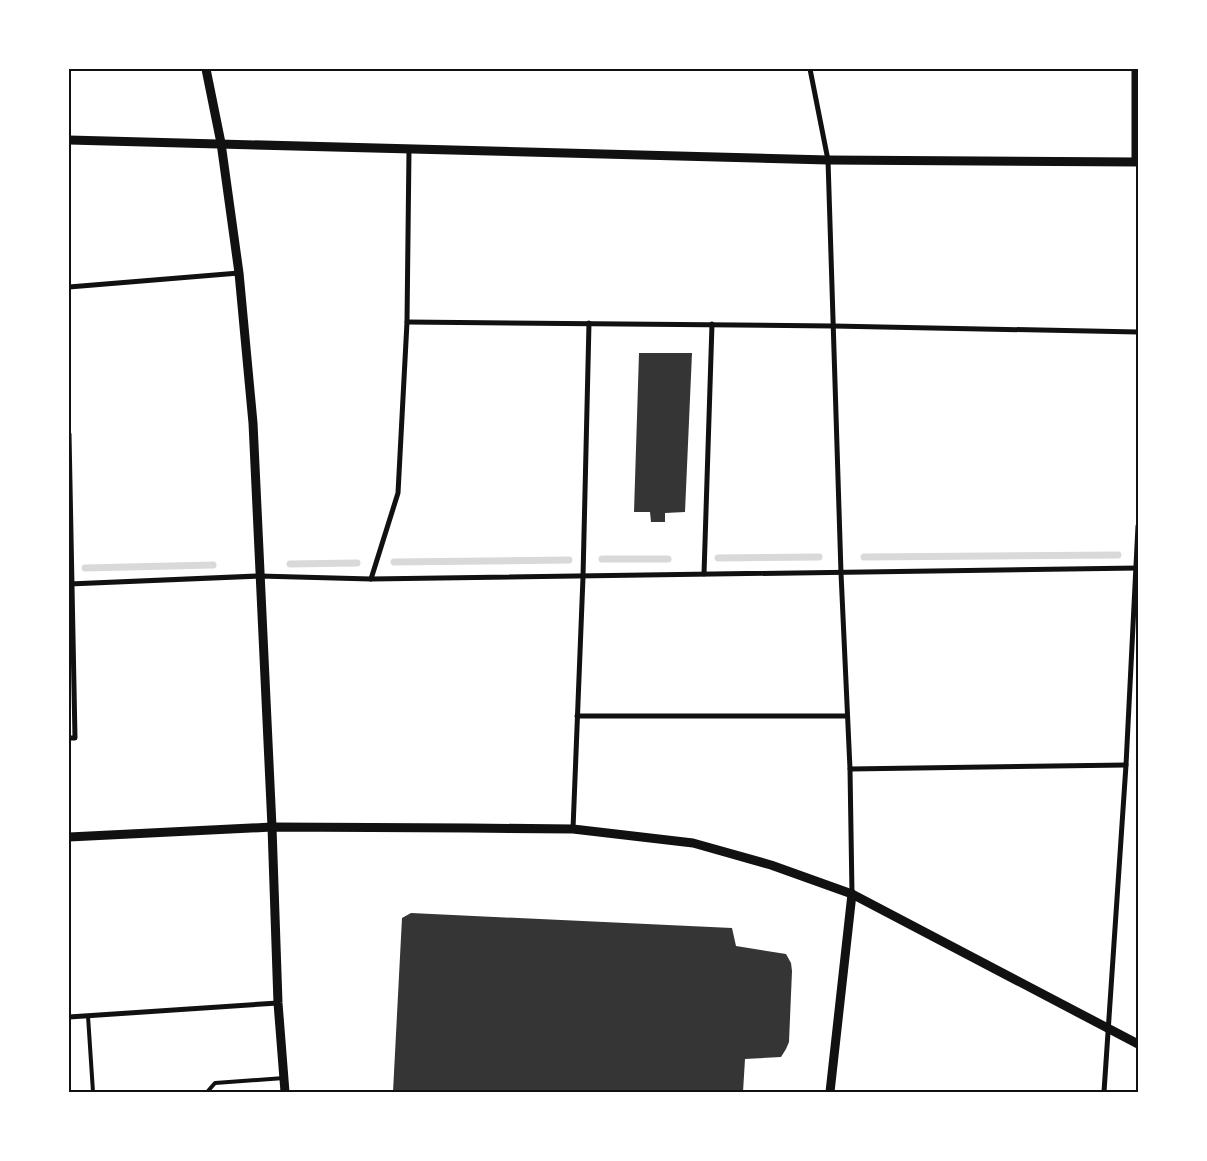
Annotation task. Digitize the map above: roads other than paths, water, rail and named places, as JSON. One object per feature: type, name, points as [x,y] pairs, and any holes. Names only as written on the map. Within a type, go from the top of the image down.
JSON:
[{"type":"street","points":[[206,69],[221,143],[239,273],[252,423],[272,827],[278,1003],[285,1092]]},
{"type":"street","points":[[810,69],[828,160],[841,573],[850,769],[852,894],[830,1092]]},
{"type":"street","points":[[69,140],[828,160],[1136,162],[1134,69]]},
{"type":"street","points":[[371,579],[398,493],[407,322],[409,150]]},
{"type":"street","points":[[69,287],[239,273]]},
{"type":"street","points":[[407,322],[712,324],[1138,332]]},
{"type":"street","points":[[573,829],[583,577],[589,323]]},
{"type":"street","points":[[704,574],[712,324]]},
{"type":"street","points":[[69,434],[70,584],[75,738],[69,738]]},
{"type":"street","points":[[1104,1092],[1126,765],[1138,526]]},
{"type":"street","points":[[70,584],[259,576],[371,579],[1137,568]]},
{"type":"street","points":[[577,716],[847,716]]},
{"type":"street","points":[[850,769],[1126,765]]},
{"type":"street","points":[[69,837],[272,827],[469,828],[573,829],[693,843],[771,865],[852,894],[1138,1044]]},
{"type":"street","points":[[69,1018],[278,1003]]},
{"type":"lane","points":[[88,1016],[93,1092]]},
{"type":"lane","points":[[208,1092],[215,1083],[284,1078]]},
{"type":"waterway","points":[[864,557],[1118,555]]},
{"type":"waterway","points":[[718,558],[819,557]]},
{"type":"waterway","points":[[602,559],[668,559]]},
{"type":"waterway","points":[[394,562],[569,560]]},
{"type":"waterway","points":[[290,564],[357,563]]},
{"type":"waterway","points":[[85,568],[213,565]]}]
